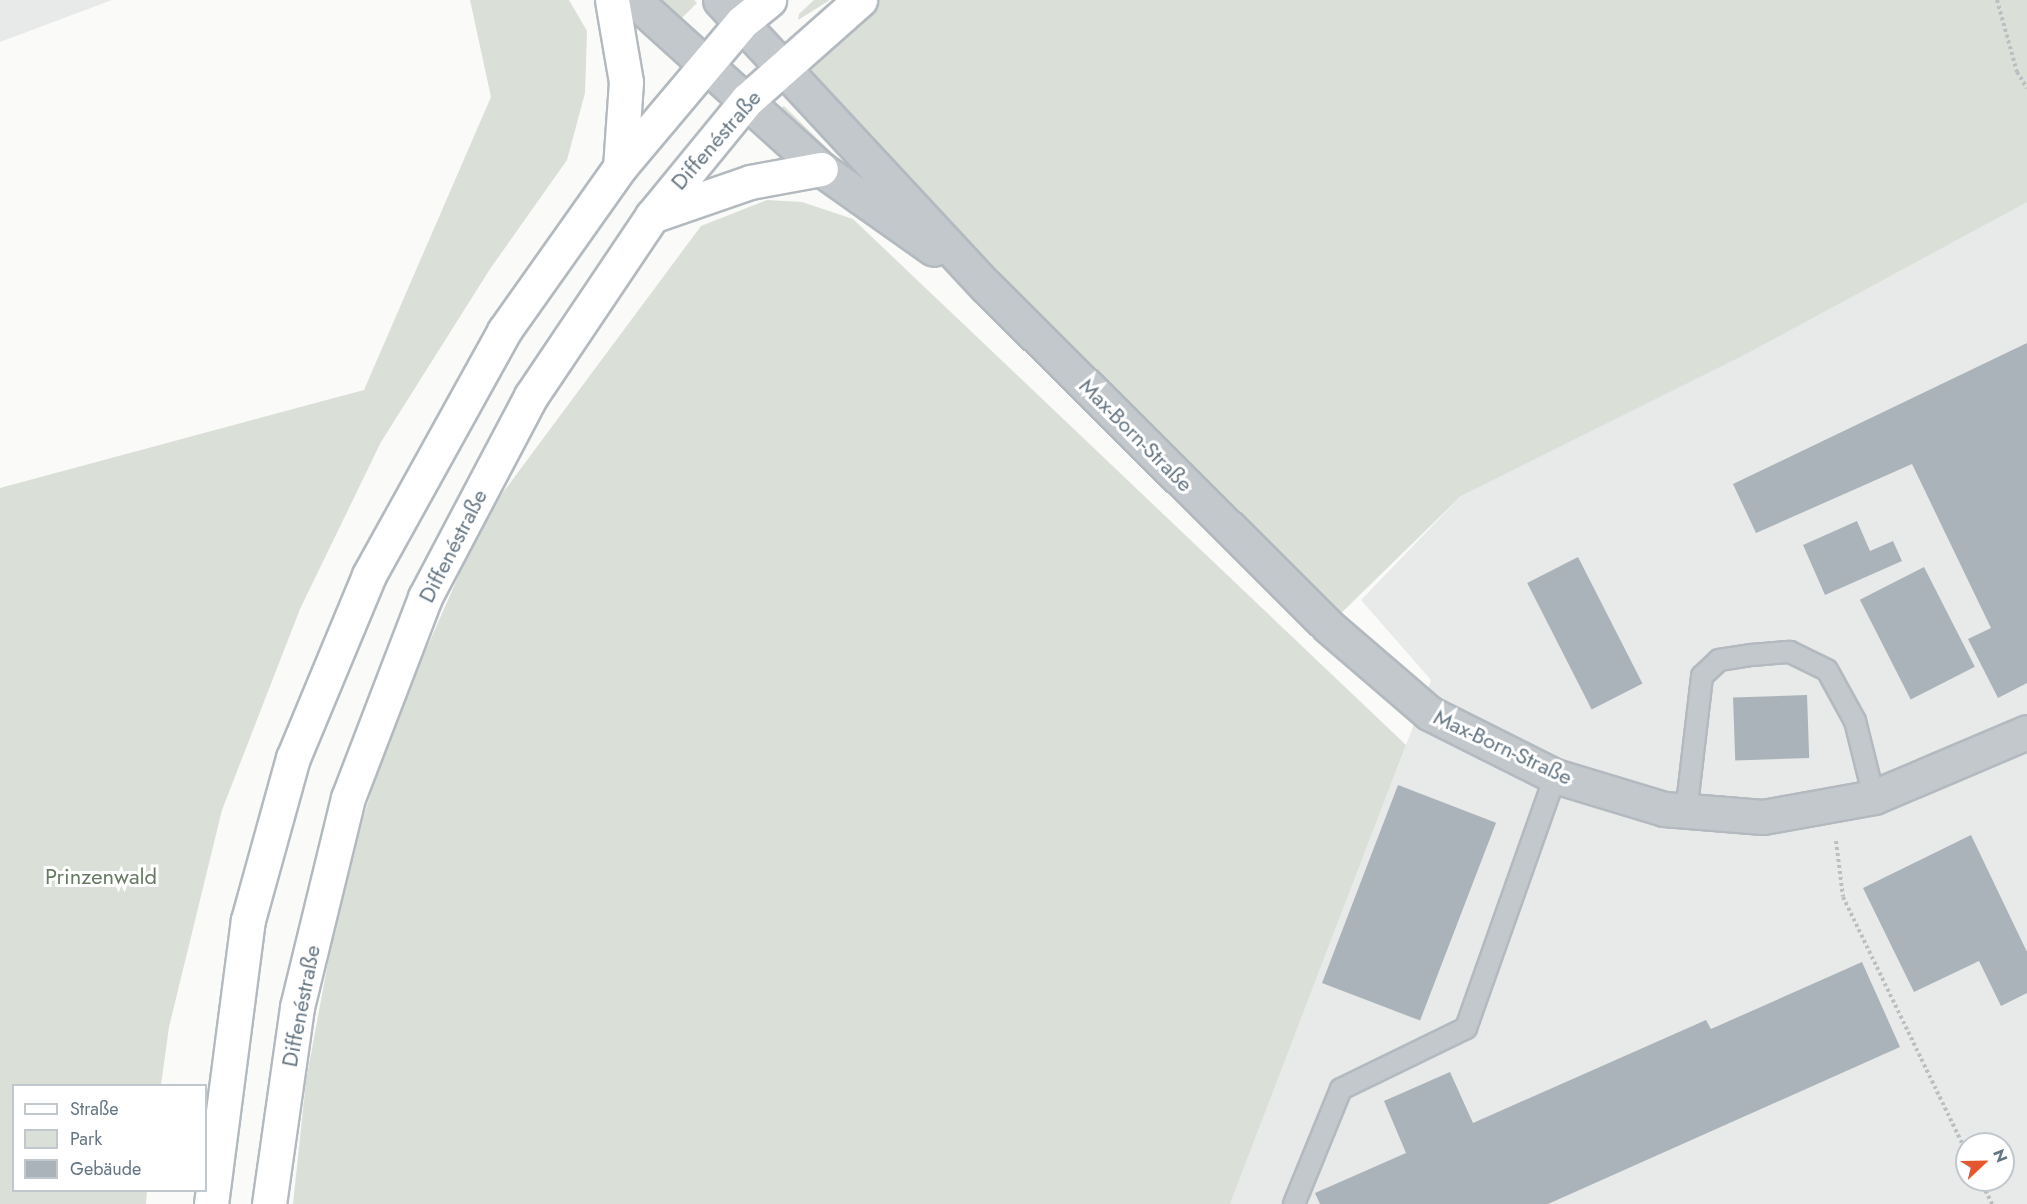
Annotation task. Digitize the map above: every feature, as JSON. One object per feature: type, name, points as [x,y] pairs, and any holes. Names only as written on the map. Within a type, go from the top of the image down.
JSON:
[{"type":"main road","points":[[612,0],[626,82],[620,167]]},
{"type":"main road","points":[[211,1204],[248,920],[293,758],[369,574],[504,331],[620,167],[704,65],[731,11],[769,0]]},
{"type":"main road","name":"Diffenéstraße","points":[[269,1204],[297,1007],[348,798],[420,608],[531,396],[652,216],[747,100],[860,0]]},
{"type":"main road","points":[[652,216],[750,182],[821,169]]},
{"type":"street","name":"Max-Born-Straße","points":[[634,0],[821,169],[987,287]]},
{"type":"street","name":"Max-Born-Straße","points":[[731,11],[782,69],[987,287],[1328,626],[1430,713],[1555,776],[1686,813],[1763,817],[1831,807],[1874,797],[2027,732]]},
{"type":"lane","points":[[1686,813],[1702,676],[1719,660],[1752,655],[1790,652],[1827,670],[1855,721],[1874,797]]},
{"type":"lane","points":[[1294,1204],[1341,1089],[1466,1029],[1555,776]]},
{"type":"path","points":[[1996,0],[2017,72],[2027,88]]},
{"type":"path","points":[[1831,807],[1843,897],[1957,1132]]},
{"type":"shaded area","points":[[0,0],[112,0],[0,42]]},
{"type":"shaded area","points":[[2027,200],[2027,1204],[1230,1204],[1431,680],[1361,600],[1461,496]]},
{"type":"green space","name":"Prinzenwald","points":[[470,0],[569,0],[587,31],[585,93],[567,160],[490,269],[381,442],[300,609],[222,810],[169,1027],[161,1084],[12,1084],[12,1192],[147,1192],[146,1204],[0,1204],[0,488],[364,390],[491,97]]},
{"type":"green space","points":[[657,0],[694,0],[697,3],[680,20]]},
{"type":"green space","points":[[814,0],[830,0],[798,20],[799,14]]},
{"type":"green space","points":[[860,0],[2027,0],[2027,202],[1746,354],[1461,496],[1328,626],[782,69]]},
{"type":"green space","points":[[784,106],[840,161],[834,169],[788,129],[780,109]]},
{"type":"green space","points":[[767,200],[802,202],[853,219],[1406,745],[1230,1204],[293,1204],[306,1081],[336,919],[363,818],[392,727],[484,518],[701,226]]},
{"type":"building","points":[[2027,343],[2027,683],[1998,698],[1968,639],[1991,628],[1912,464],[1756,533],[1733,484]]},
{"type":"building","points":[[1857,521],[1870,551],[1893,541],[1902,561],[1825,595],[1803,545]]},
{"type":"building","points":[[1578,557],[1642,684],[1592,709],[1527,583]]},
{"type":"building","points":[[1924,567],[1975,667],[1911,699],[1860,600]]},
{"type":"building","points":[[1807,695],[1809,758],[1735,761],[1733,698]]},
{"type":"building","points":[[1398,785],[1496,823],[1420,1021],[1322,983]]},
{"type":"building","points":[[1971,835],[2027,952],[2027,993],[2001,1006],[1979,961],[1914,992],[1863,888]]},
{"type":"building","points":[[1862,962],[1900,1047],[1548,1204],[1320,1204],[1315,1193],[1406,1153],[1384,1101],[1450,1072],[1473,1123],[1706,1020],[1711,1029]]}]
